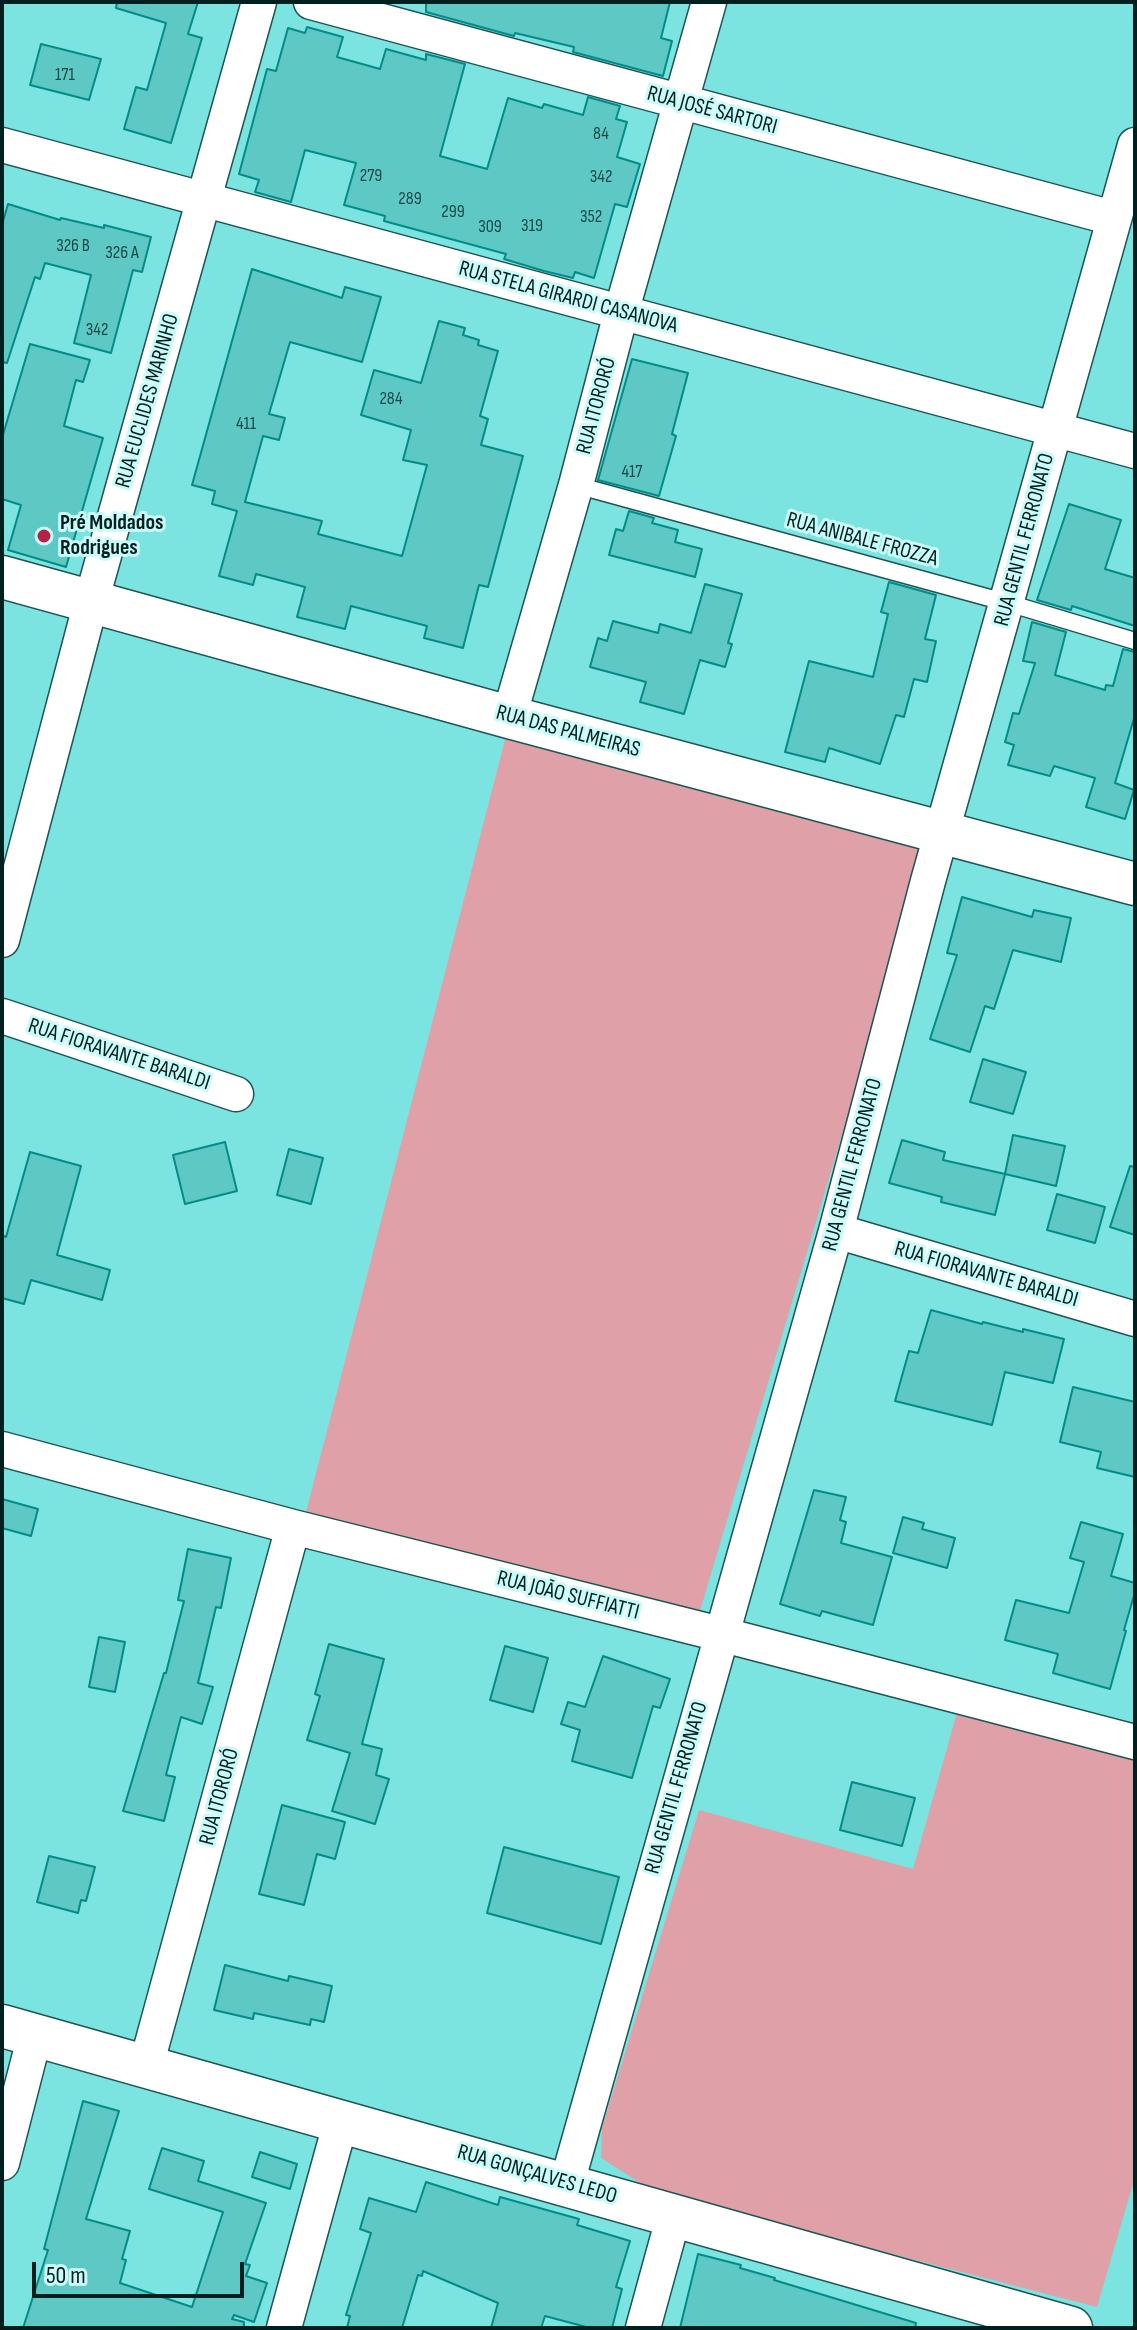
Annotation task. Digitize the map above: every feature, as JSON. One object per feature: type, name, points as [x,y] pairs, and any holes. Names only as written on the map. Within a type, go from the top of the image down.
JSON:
[{"type":"street","name":"RUA EUCLIDES MARINHO","points":[[2,940],[91,602],[259,2]]},
{"type":"street","name":"RUA JOSÉ SARTORI","points":[[311,2],[1113,218]]},
{"type":"street","name":"RUA ITORORÓ","points":[[509,717],[709,2]]},
{"type":"street","name":"RUA STELA GIRARDI CASANOVA","points":[[2,145],[1135,451]]},
{"type":"street","name":"RUA GENTIL FERRONATO","points":[[567,2183],[836,1231],[942,832],[1135,145]]},
{"type":"street","name":"RUA DAS PALMEIRAS","points":[[2,577],[509,717],[1135,884]]},
{"type":"street","name":"RUA FIORAVANTE BARALDI","points":[[2,1016],[236,1094]]},
{"type":"street","name":"RUA FIORAVANTE BARALDI","points":[[836,1231],[1135,1319]]},
{"type":"street","name":"RUA JOÃO SUFFIATTI","points":[[2,1449],[293,1527],[1135,1742]]},
{"type":"street","name":"RUA ITORORÓ","points":[[146,2066],[293,1527]]},
{"type":"street","name":"RUA GONÇALVES LEDO","points":[[19,2030],[567,2183],[1002,2318],[1071,2328]]},
{"type":"street","points":[[2,2163],[19,2030]]},
{"type":"street","points":[[284,2328],[341,2121]]},
{"type":"street","points":[[643,2328],[674,2215]]},
{"type":"lane","name":"RUA ANIBALE FROZZA","points":[[576,485],[1008,603],[1135,641]]},
{"type":"shaded area","points":[[508,728],[931,836],[697,1621],[304,1520]]},
{"type":"shaded area","points":[[961,1698],[1135,1746],[1135,2177],[1097,2307],[656,2193],[601,2158],[602,2128],[699,1810],[913,1869]]},
{"type":"building","points":[[117,2],[198,2],[188,34],[202,38],[171,143],[124,129],[136,87],[147,90],[166,23],[116,8]]},
{"type":"building","points":[[426,2],[670,2],[661,38],[672,41],[663,76],[573,52],[574,47],[515,33],[514,36],[426,12]]},
{"type":"building","points":[[307,27],[343,37],[337,57],[380,69],[386,49],[426,60],[426,54],[465,64],[440,156],[487,169],[508,98],[583,115],[588,97],[620,106],[616,119],[627,122],[617,157],[640,164],[627,207],[615,204],[594,278],[575,272],[573,278],[544,271],[504,259],[506,254],[384,221],[385,216],[344,205],[356,163],[305,150],[291,202],[255,192],[259,180],[239,174],[267,69],[276,71],[288,28],[305,33]]},
{"type":"building","points":[[41,44],[101,59],[89,100],[30,85]]},
{"type":"building","points":[[8,204],[60,220],[104,228],[104,225],[151,237],[142,272],[133,270],[111,353],[74,343],[91,275],[45,263],[40,279],[35,277],[7,363],[2,362],[2,225]]},
{"type":"building","points":[[252,269],[342,298],[345,287],[381,297],[362,362],[290,342],[269,414],[285,418],[279,440],[263,436],[245,502],[322,521],[318,534],[402,556],[427,465],[403,460],[411,430],[361,415],[374,370],[421,383],[439,321],[465,328],[463,335],[479,340],[478,345],[498,351],[480,416],[488,419],[481,445],[523,456],[488,587],[479,585],[463,648],[424,638],[427,626],[351,606],[345,629],[297,617],[305,587],[256,574],[253,585],[219,576],[237,511],[212,504],[215,491],[192,485]]},
{"type":"building","points":[[30,344],[90,360],[83,382],[76,380],[64,426],[103,438],[66,567],[8,550],[21,505],[2,499],[2,438]]},
{"type":"building","points":[[632,359],[688,373],[672,434],[676,436],[659,496],[598,480]]},
{"type":"building","points":[[1069,504],[1121,520],[1105,569],[1135,578],[1135,626],[1072,606],[1071,610],[1037,600]]},
{"type":"building","points":[[629,511],[654,518],[652,523],[678,530],[675,542],[702,549],[695,577],[609,555],[616,529],[623,531]]},
{"type":"building","points":[[889,582],[936,595],[925,639],[936,641],[927,682],[914,679],[904,717],[896,715],[880,764],[829,748],[825,762],[785,752],[809,661],[873,677],[888,614],[881,612]]},
{"type":"building","points":[[705,584],[742,594],[728,643],[732,644],[725,667],[700,660],[684,714],[640,702],[646,682],[590,667],[598,638],[607,641],[613,621],[658,633],[660,624],[691,633]]},
{"type":"building","points":[[1032,622],[1066,632],[1055,675],[1105,690],[1106,685],[1113,686],[1123,649],[1135,652],[1135,715],[1115,783],[1134,790],[1125,819],[1086,807],[1095,778],[1054,766],[1050,776],[1008,765],[1014,745],[1005,742],[1013,713],[1019,714],[1035,663],[1023,661]]},
{"type":"building","points":[[962,897],[1032,917],[1034,910],[1071,918],[1061,962],[1013,950],[994,1009],[985,1006],[970,1052],[930,1039],[957,955],[947,953]]},
{"type":"building","points":[[983,1059],[1026,1072],[1013,1114],[970,1102]]},
{"type":"building","points":[[1013,1135],[1065,1146],[1056,1186],[1005,1174]]},
{"type":"building","points":[[902,1140],[945,1152],[943,1160],[1005,1174],[995,1215],[941,1202],[942,1197],[889,1183]]},
{"type":"building","points":[[225,1142],[237,1191],[185,1204],[173,1155]]},
{"type":"building","points":[[289,1149],[323,1158],[311,1204],[277,1195]]},
{"type":"building","points":[[30,1152],[81,1166],[57,1255],[110,1270],[102,1300],[31,1280],[24,1304],[2,1298],[2,1235],[6,1237]]},
{"type":"building","points":[[1130,1166],[1135,1167],[1135,1235],[1110,1227]]},
{"type":"building","points":[[1057,1194],[1105,1207],[1095,1243],[1047,1230]]},
{"type":"building","points":[[931,1310],[982,1324],[1023,1332],[1023,1329],[1064,1339],[1053,1383],[1005,1372],[992,1425],[895,1401],[909,1351],[918,1353]]},
{"type":"building","points":[[1073,1387],[1135,1402],[1135,1477],[1097,1468],[1101,1452],[1060,1442]]},
{"type":"building","points":[[814,1490],[846,1497],[840,1520],[846,1522],[841,1543],[892,1557],[873,1625],[822,1611],[820,1616],[780,1604]]},
{"type":"building","points":[[2,1499],[38,1509],[31,1536],[2,1528]]},
{"type":"building","points":[[903,1517],[924,1523],[922,1529],[955,1538],[947,1568],[893,1553]]},
{"type":"building","points":[[1081,1522],[1123,1534],[1111,1576],[1135,1583],[1110,1689],[1053,1673],[1058,1654],[1005,1640],[1016,1600],[1069,1613],[1084,1562],[1070,1558]]},
{"type":"building","points":[[188,1549],[231,1558],[221,1608],[216,1607],[198,1683],[213,1687],[202,1724],[181,1717],[166,1775],[175,1777],[164,1821],[123,1811],[166,1673],[184,1601],[178,1600]]},
{"type":"building","points":[[99,1637],[125,1642],[115,1692],[89,1687]]},
{"type":"building","points":[[329,1644],[384,1659],[362,1744],[382,1749],[376,1775],[389,1779],[375,1824],[332,1811],[350,1753],[307,1740],[320,1696],[315,1694]]},
{"type":"building","points":[[505,1646],[548,1658],[533,1712],[490,1700]]},
{"type":"building","points":[[603,1656],[670,1679],[660,1708],[653,1706],[632,1778],[572,1761],[580,1730],[561,1724],[568,1702],[585,1707]]},
{"type":"building","points":[[852,1782],[915,1798],[902,1846],[840,1830]]},
{"type":"building","points":[[282,1805],[345,1822],[335,1859],[317,1854],[304,1905],[259,1894]]},
{"type":"building","points":[[504,1847],[619,1877],[601,1944],[487,1913]]},
{"type":"building","points":[[49,1856],[95,1867],[86,1901],[81,1900],[78,1913],[37,1902]]},
{"type":"building","points":[[225,1965],[288,1981],[289,1976],[332,1986],[324,2022],[311,2019],[310,2025],[254,2013],[253,2019],[214,2010]]},
{"type":"building","points":[[83,2101],[119,2111],[86,2219],[130,2231],[122,2259],[126,2260],[120,2283],[192,2307],[223,2212],[149,2189],[162,2148],[204,2161],[198,2181],[266,2203],[245,2264],[250,2265],[246,2276],[267,2283],[254,2322],[234,2315],[232,2319],[244,2322],[244,2328],[23,2328],[48,2250],[44,2249]]},
{"type":"building","points":[[260,2152],[297,2164],[290,2189],[252,2177]]},
{"type":"building","points":[[426,2182],[498,2205],[500,2197],[579,2219],[577,2225],[630,2241],[616,2287],[622,2289],[612,2328],[590,2328],[545,2316],[541,2328],[491,2328],[498,2303],[423,2271],[422,2276],[418,2275],[402,2328],[347,2328],[350,2316],[346,2315],[371,2233],[360,2229],[369,2198],[416,2212]]},
{"type":"building","points":[[698,2254],[741,2265],[740,2268],[774,2280],[916,2323],[915,2328],[680,2328]]},
{"type":"place","name":"Pré Moldados Rodrigues","points":[[44,536]]}]
